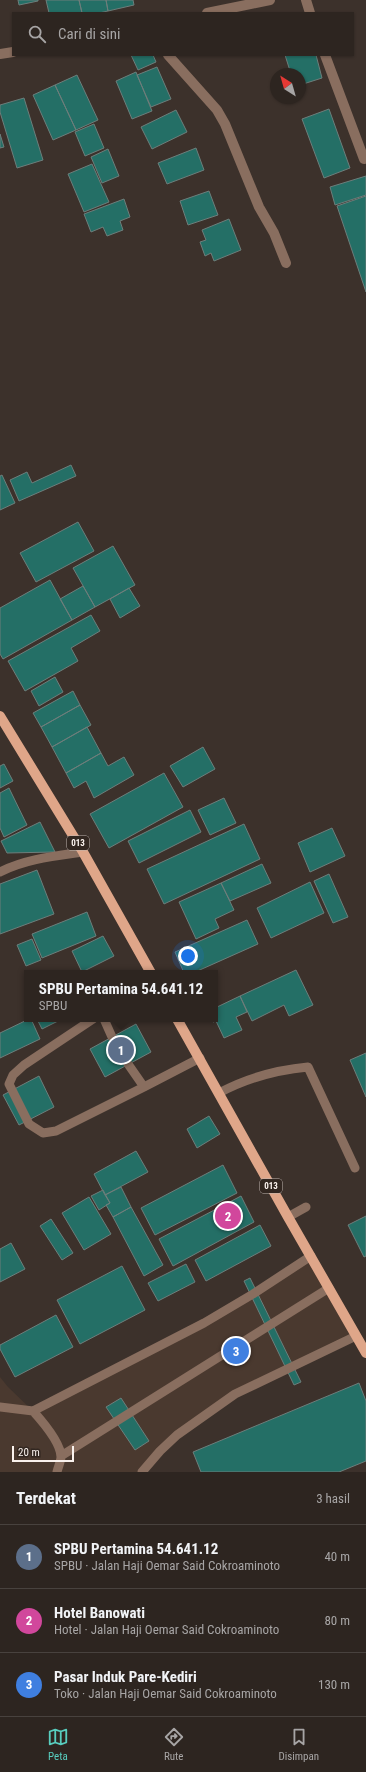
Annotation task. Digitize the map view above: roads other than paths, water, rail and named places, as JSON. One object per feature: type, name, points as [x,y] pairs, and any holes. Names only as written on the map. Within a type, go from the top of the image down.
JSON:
[{"type":"main road","name":"013","points":[[0,716],[83,852],[149,970]]},
{"type":"main road","name":"013","points":[[179,1022],[366,1353]]},
{"type":"street","points":[[212,12],[270,0]]},
{"type":"street","points":[[306,0],[310,12]]},
{"type":"street","points":[[0,54],[12,52]]},
{"type":"street","points":[[169,56],[216,110],[224,124],[259,207],[279,244],[286,263]]},
{"type":"street","points":[[325,56],[364,159]]},
{"type":"lane","points":[[0,872],[11,866],[52,856],[83,852]]},
{"type":"lane","points":[[88,1022],[24,1065],[13,1075],[9,1084],[29,1124],[43,1133],[56,1131],[200,1058]]},
{"type":"lane","points":[[105,1022],[112,1037]]},
{"type":"lane","points":[[128,1064],[144,1087]]},
{"type":"lane","points":[[219,1093],[237,1084],[281,1070],[308,1067],[355,1168]]},
{"type":"lane","points":[[288,1217],[306,1207]]},
{"type":"lane","points":[[0,1407],[33,1411],[204,1323],[253,1294],[311,1256]]},
{"type":"lane","points":[[56,1472],[61,1456],[330,1288]]},
{"type":"lane","points":[[142,1472],[160,1451],[177,1435],[235,1394],[356,1336]]},
{"type":"lane","points":[[33,1411],[50,1432],[61,1456]]},
{"type":"place","name":"SPBU Pertamina 54.641.12","points":[[121,1050]]},
{"type":"place","name":"Hotel Banowati","points":[[228,1216]]},
{"type":"place","name":"Pasar Induk Pare-Kediri","points":[[236,1351]]}]
